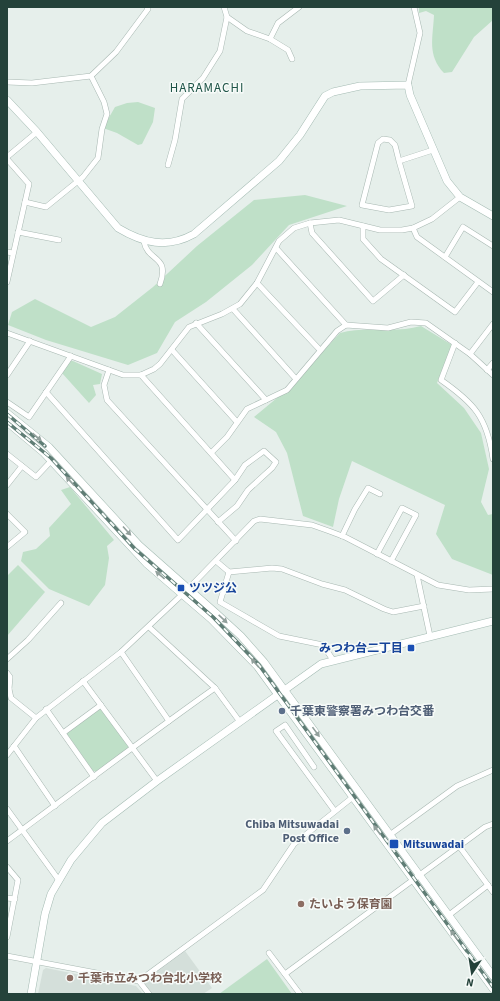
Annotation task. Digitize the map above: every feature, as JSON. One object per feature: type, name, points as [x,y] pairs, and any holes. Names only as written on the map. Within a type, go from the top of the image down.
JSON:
[{"type":"street","points":[[7,82],[32,82],[91,76],[116,52],[142,19],[148,9],[147,7]]},
{"type":"street","points":[[168,165],[175,140],[182,99],[203,78],[220,51],[227,17],[224,7]]},
{"type":"street","points":[[270,39],[278,23],[299,7]]},
{"type":"street","points":[[414,7],[420,33],[408,85],[410,95],[447,181],[460,197],[493,216]]},
{"type":"street","points":[[227,17],[247,31],[270,39],[288,50],[292,59]]},
{"type":"street","points":[[25,202],[46,207],[78,180],[98,158],[102,130],[107,114],[104,102],[91,76]]},
{"type":"street","points":[[7,100],[37,132],[118,228],[144,242],[172,242],[184,239],[194,234],[279,161],[300,135],[325,96],[333,92],[360,86],[408,85]]},
{"type":"street","points":[[7,282],[28,184],[7,158],[37,132]]},
{"type":"street","points":[[383,139],[390,140],[395,145],[400,161],[412,206],[389,210],[362,205],[378,142],[383,139]]},
{"type":"street","points":[[400,161],[433,150]]},
{"type":"street","points":[[7,333],[109,370],[123,374],[141,375],[160,364],[172,350],[183,333],[196,323],[233,309],[246,297],[257,282],[282,238],[294,228],[310,223],[339,220],[380,230],[402,230],[413,228],[438,216],[460,197]]},
{"type":"street","points":[[310,223],[312,233],[373,301],[404,275]]},
{"type":"street","points":[[363,226],[363,239],[381,259],[455,312],[478,282]]},
{"type":"street","points":[[445,258],[464,227],[493,246]]},
{"type":"street","points":[[413,228],[417,237],[493,292]]},
{"type":"street","points":[[18,232],[59,240]]},
{"type":"street","points":[[144,242],[146,248],[162,264],[163,275],[160,284]]},
{"type":"street","points":[[276,248],[346,325]]},
{"type":"street","points":[[7,252],[13,253]]},
{"type":"street","points":[[257,282],[320,350]]},
{"type":"street","points":[[233,309],[296,378]]},
{"type":"street","points":[[211,453],[227,437],[247,409],[287,390],[337,331],[346,325],[388,328],[411,322],[426,323],[470,354],[493,376]]},
{"type":"street","points":[[196,323],[266,400]]},
{"type":"street","points":[[470,354],[493,324]]},
{"type":"street","points":[[7,375],[30,341]]},
{"type":"street","points":[[455,343],[441,380],[463,396],[478,412],[490,436],[493,459]]},
{"type":"street","points":[[172,350],[237,422]]},
{"type":"street","points":[[7,402],[29,417],[71,356]]},
{"type":"street","points":[[487,370],[493,363]]},
{"type":"street","points":[[109,370],[104,385],[108,400],[236,541]]},
{"type":"street","points":[[141,375],[235,480]]},
{"type":"street","points":[[46,392],[178,540],[235,480],[245,465],[264,451],[276,462],[272,468],[248,490],[237,506],[218,522]]},
{"type":"street","points":[[7,413],[49,447],[139,545],[241,636],[285,689],[493,976]]},
{"type":"street","points":[[7,422],[26,437],[51,461],[147,564],[236,642],[257,666],[493,989]]},
{"type":"street","points":[[7,454],[36,477],[51,461]]},
{"type":"street","points":[[7,484],[22,466]]},
{"type":"street","points":[[342,536],[355,509],[368,488],[380,494]]},
{"type":"street","points":[[377,554],[402,508],[416,515],[391,561]]},
{"type":"street","points":[[7,514],[25,532],[7,547]]},
{"type":"street","points":[[7,755],[36,718],[121,652],[149,627],[236,541],[254,521],[260,518],[312,525],[342,536],[438,585],[455,589],[483,591],[493,589]]},
{"type":"street","points":[[216,561],[229,572],[272,568],[282,569],[322,584],[345,590],[393,612],[424,606]]},
{"type":"street","points":[[229,572],[220,602],[279,636],[323,645],[333,660]]},
{"type":"street","points":[[417,575],[430,636]]},
{"type":"street","points":[[7,659],[28,640],[61,603]]},
{"type":"street","points":[[31,994],[45,914],[58,879],[71,860],[102,823],[157,781],[321,664],[493,621]]},
{"type":"street","points":[[149,627],[215,688],[240,722]]},
{"type":"street","points":[[121,652],[169,721]]},
{"type":"street","points":[[7,673],[10,678],[8,690],[11,698],[36,718]]},
{"type":"street","points":[[83,680],[157,781]]},
{"type":"street","points":[[7,841],[94,777],[131,747],[215,688]]},
{"type":"street","points":[[63,733],[101,705]]},
{"type":"street","points":[[46,710],[94,777]]},
{"type":"street","points":[[314,767],[285,726],[276,731],[334,810]]},
{"type":"street","points":[[14,746],[55,806]]},
{"type":"street","points":[[391,834],[457,786],[493,770]]},
{"type":"street","points":[[139,980],[263,890],[294,844],[334,810],[353,797]]},
{"type":"street","points":[[7,810],[58,879]]},
{"type":"street","points":[[285,974],[485,827],[493,824]]},
{"type":"street","points":[[459,846],[493,892]]},
{"type":"street","points":[[7,867],[18,880],[7,937]]},
{"type":"street","points":[[449,915],[488,886]]},
{"type":"street","points":[[7,898],[15,899]]},
{"type":"street","points":[[269,953],[300,994]]},
{"type":"street","points":[[7,956],[139,980],[149,994]]},
{"type":"shaded area","points":[[185,951],[212,988],[203,994],[152,994],[143,982]]},
{"type":"shaded area","name":"千葉市立みつわ台北小学校","points":[[46,968],[136,986],[143,994],[38,994],[43,970]]},
{"type":"green space","points":[[419,7],[493,7],[493,20],[474,37],[452,72],[444,73],[435,60],[433,53],[432,39],[434,15],[426,11],[419,13]]},
{"type":"green space","points":[[138,102],[155,108],[153,122],[142,144],[138,145],[117,133],[103,128],[115,107],[127,103]]},
{"type":"green space","points":[[305,195],[347,206],[289,225],[252,265],[206,302],[175,322],[157,353],[128,365],[46,340],[8,325],[12,312],[35,299],[91,327],[115,317],[153,287],[197,246],[254,200]]},
{"type":"green space","points":[[421,326],[452,345],[437,383],[464,408],[481,433],[489,469],[481,502],[488,515],[493,514],[493,575],[452,559],[436,534],[445,505],[352,461],[339,499],[333,527],[303,516],[287,453],[276,432],[254,417],[289,388],[340,333],[360,330],[400,329]]},
{"type":"green space","points":[[70,361],[102,374],[100,384],[93,385],[96,395],[89,403],[62,373]]},
{"type":"green space","points":[[70,487],[114,540],[107,546],[109,558],[105,585],[89,606],[49,589],[21,561],[23,552],[36,549],[50,536],[49,528],[71,504],[61,490]]},
{"type":"green space","points":[[18,565],[45,592],[7,636],[7,576]]},
{"type":"green space","points":[[98,709],[102,709],[129,746],[128,749],[99,772],[93,771],[67,734],[68,731]]},
{"type":"green space","points":[[267,959],[292,994],[219,994]]},
{"type":"railway","points":[[7,414],[45,446]]},
{"type":"railway","points":[[7,422],[51,458],[135,549],[213,617],[259,665],[493,987]]},
{"type":"place","name":"ツツジ公","points":[[181,588]]},
{"type":"place","name":"みつわ台二丁目","points":[[411,648]]},
{"type":"place","name":"千葉東警察署みつわ台交番","points":[[282,711]]},
{"type":"place","name":"Chiba Mitsuwadai Post Office","points":[[347,831]]},
{"type":"place","name":"Mitsuwadai","points":[[394,844]]},
{"type":"place","name":"たいよう保育園","points":[[301,904]]},
{"type":"place","name":"千葉市立みつわ台北小学校","points":[[70,978]]},
{"type":"district","name":"HARAMACHI","points":[[207,88]]}]
